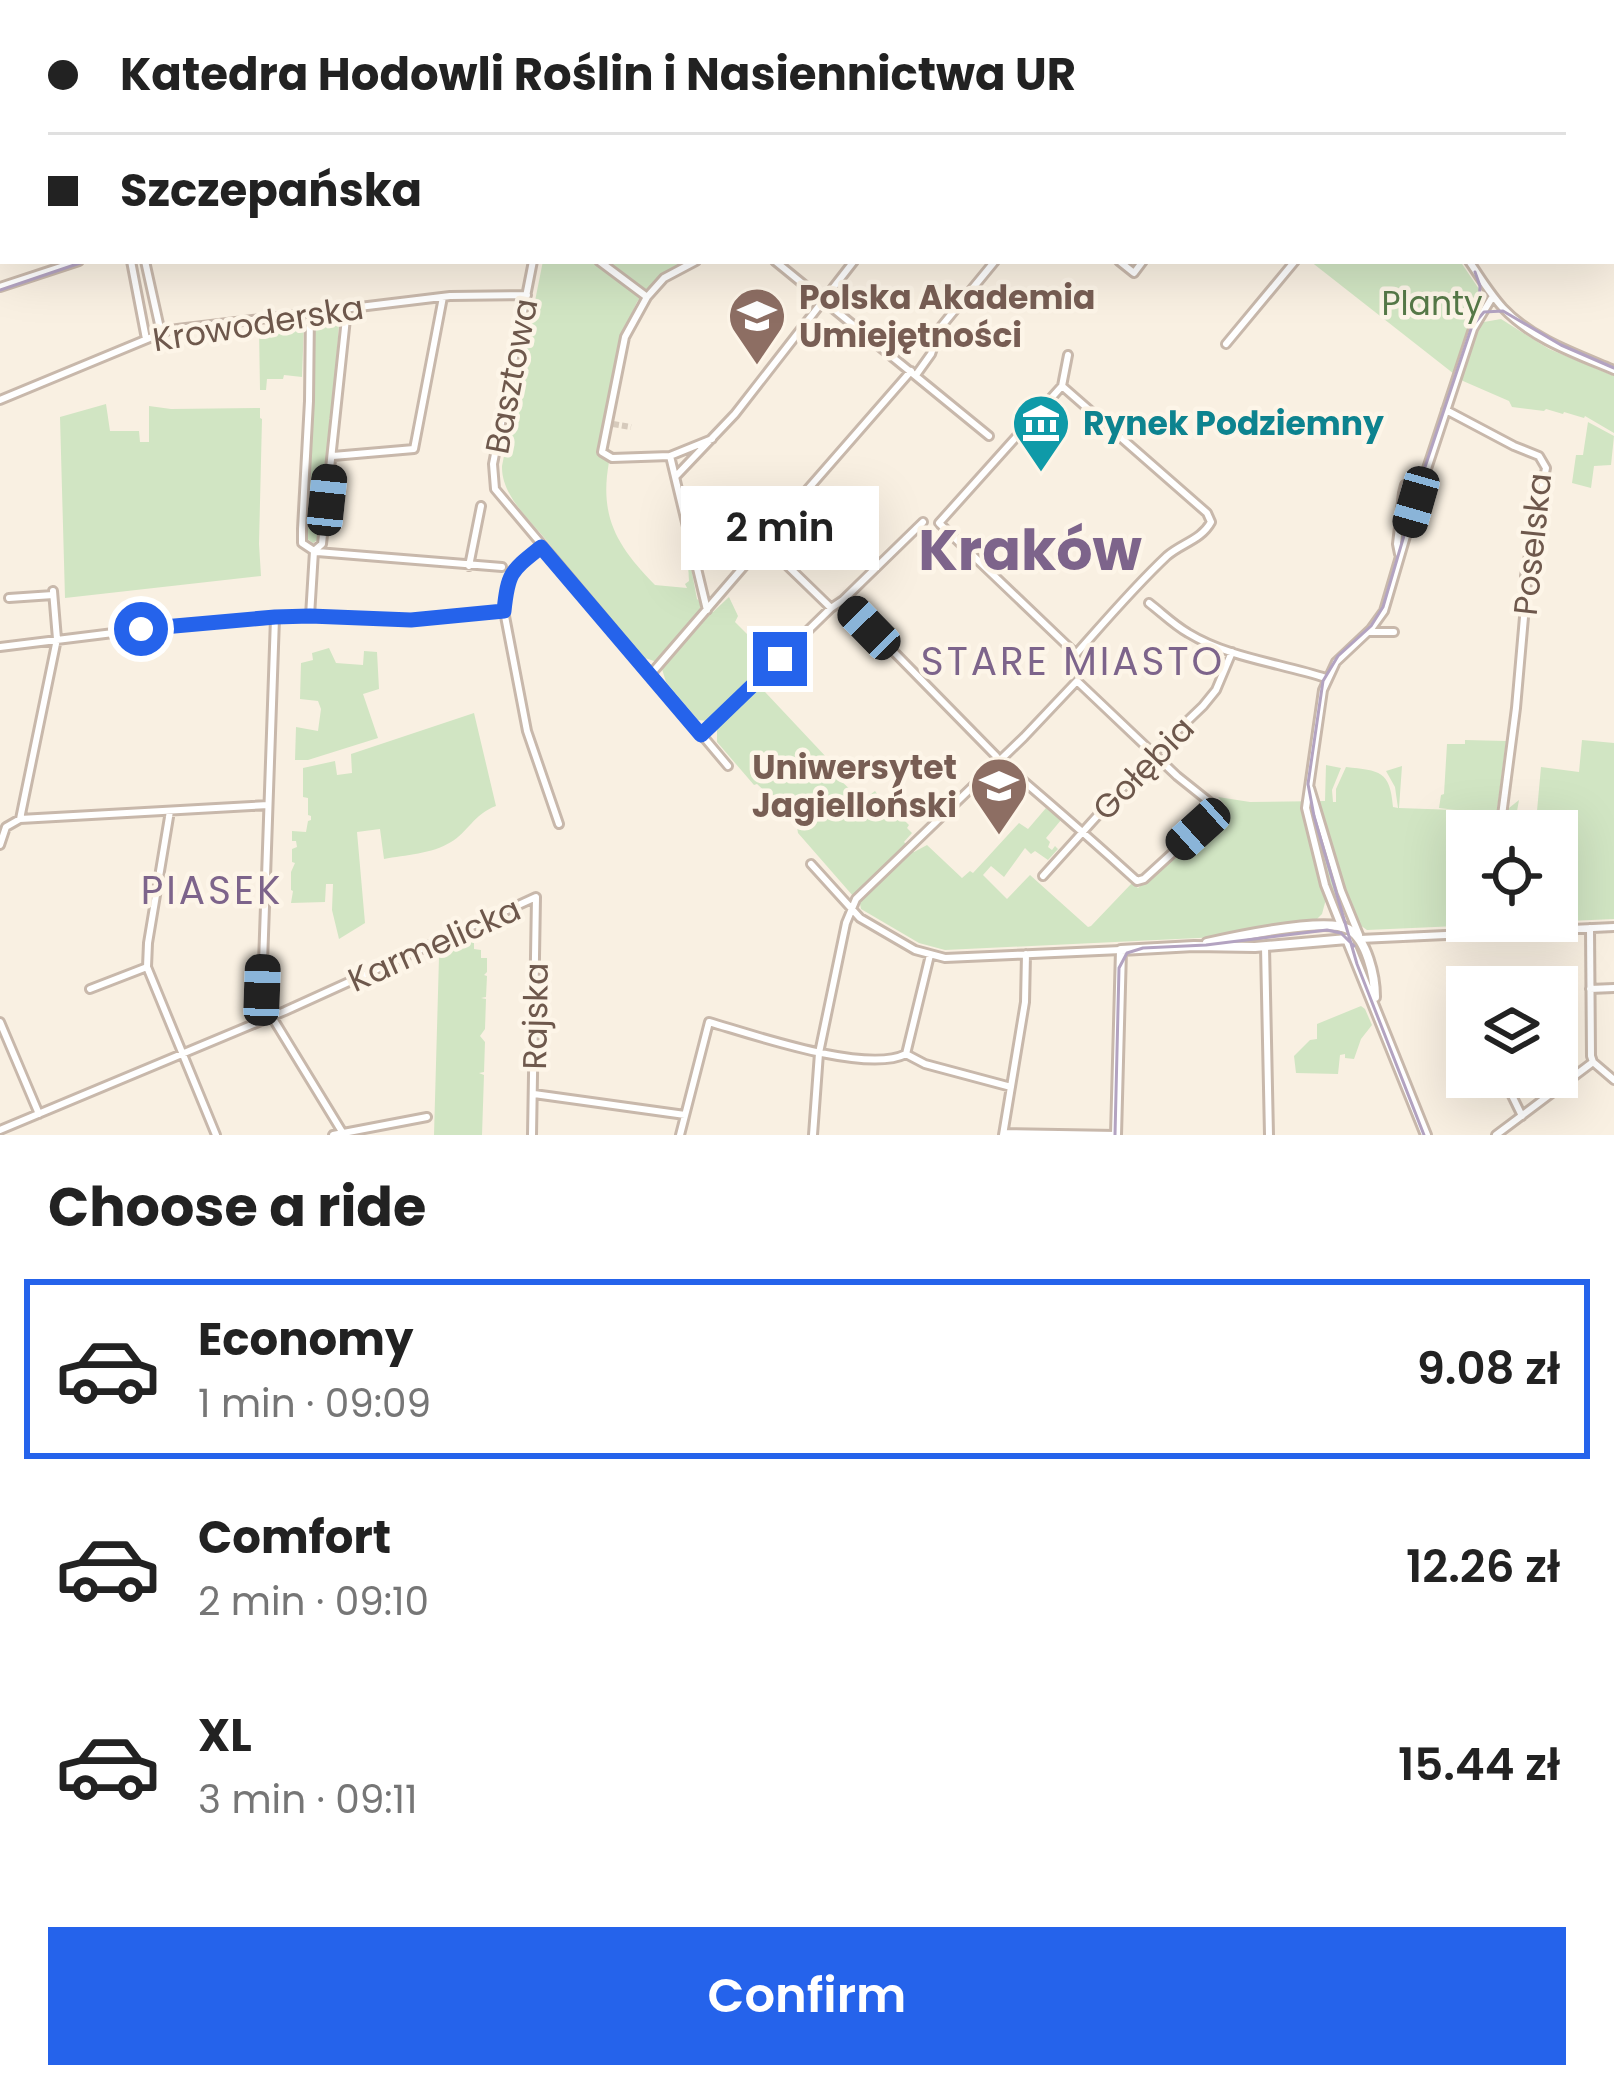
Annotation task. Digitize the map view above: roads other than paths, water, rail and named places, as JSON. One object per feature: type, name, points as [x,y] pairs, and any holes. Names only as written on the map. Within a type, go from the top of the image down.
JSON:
[{"type":"street","points":[[0,287],[70,264]]},
{"type":"street","points":[[132,264],[146,339]]},
{"type":"street","points":[[146,264],[161,332]]},
{"type":"street","name":"Basztowa","points":[[532,264],[492,476],[500,497],[728,766]]},
{"type":"street","points":[[603,264],[647,297]]},
{"type":"street","points":[[690,264],[664,278],[647,297],[625,337],[602,452],[611,458],[670,456],[712,439]]},
{"type":"street","points":[[779,264],[989,436]]},
{"type":"street","points":[[676,476],[736,414],[852,264]]},
{"type":"street","points":[[650,675],[801,497],[932,354],[940,328],[993,264]]},
{"type":"street","points":[[1226,344],[1293,264]]},
{"type":"street","points":[[1471,264],[1510,315],[1543,337],[1614,370]]},
{"type":"street","name":"Krowoderska","points":[[0,400],[161,332],[443,298],[527,295]]},
{"type":"street","points":[[1426,1135],[1325,885],[1306,816],[1326,678],[1385,607],[1473,329],[1493,296]]},
{"type":"street","points":[[332,456],[414,449],[443,298]]},
{"type":"street","points":[[310,616],[346,309]]},
{"type":"street","points":[[310,313],[302,543],[332,555],[502,567]]},
{"type":"street","points":[[1062,386],[1207,513],[1211,522],[1202,536],[1173,551],[1134,588],[1076,654],[939,523],[1062,386],[1068,356]]},
{"type":"street","name":"Poselska","points":[[1446,410],[1540,456],[1546,468],[1525,576],[1502,810]]},
{"type":"street","points":[[670,456],[708,611]]},
{"type":"street","points":[[1400,558],[1397,548],[1406,485],[1420,490]]},
{"type":"street","points":[[469,566],[481,506]]},
{"type":"street","points":[[701,735],[923,522]]},
{"type":"street","points":[[764,543],[831,608]]},
{"type":"street","points":[[541,547],[513,570],[504,611],[527,730],[559,824]]},
{"type":"street","points":[[9,598],[53,593],[57,639],[20,819]]},
{"type":"street","points":[[813,1135],[819,1053],[856,899],[956,808],[1000,760],[1077,681],[1217,808],[1137,881],[1000,760],[843,600]]},
{"type":"street","points":[[1149,603],[1183,631],[1232,652],[1326,678]]},
{"type":"street","points":[[0,647],[275,617],[411,620],[504,611]]},
{"type":"street","points":[[261,1021],[275,617]]},
{"type":"street","points":[[1370,630],[1394,632]]},
{"type":"street","name":"Gołębia","points":[[1043,876],[1203,706],[1216,690],[1232,652]]},
{"type":"street","points":[[1310,787],[1341,892],[1373,977],[1375,1005]]},
{"type":"street","points":[[0,845],[6,827],[20,819],[268,805]]},
{"type":"street","points":[[170,811],[147,967],[214,1134]]},
{"type":"street","points":[[811,864],[865,922],[929,956],[948,958],[1264,946],[1489,928],[1614,927]]},
{"type":"street","name":"Karmelicka","points":[[0,1130],[272,1017],[536,897]]},
{"type":"street","name":"Rajska","points":[[532,1135],[536,897]]},
{"type":"street","points":[[1194,946],[1253,934],[1342,926],[1360,939]]},
{"type":"street","points":[[1590,928],[1591,1056],[1614,1080]]},
{"type":"street","points":[[1264,946],[1269,1135]]},
{"type":"street","points":[[1026,954],[1025,1002],[1004,1134],[1116,1135],[1120,950]]},
{"type":"street","points":[[906,1054],[929,956]]},
{"type":"street","points":[[90,989],[147,967]]},
{"type":"street","points":[[1590,989],[1614,988]]},
{"type":"street","points":[[272,1017],[344,1134]]},
{"type":"street","points":[[0,1022],[39,1114]]},
{"type":"street","points":[[680,1135],[709,1022],[819,1053],[891,1060],[906,1054],[925,1064],[1012,1087]]},
{"type":"street","points":[[1496,1135],[1593,1062]]},
{"type":"street","points":[[534,1094],[685,1114]]},
{"type":"street","points":[[1513,1098],[1522,1116]]},
{"type":"street","points":[[333,1135],[427,1117]]},
{"type":"tunnel","points":[[613,424],[631,427]]},
{"type":"tram line","points":[[0,290],[77,264]]},
{"type":"tram line","points":[[1424,1135],[1357,964],[1308,784],[1323,681],[1338,656],[1371,626],[1383,607],[1479,305],[1475,272]]},
{"type":"tram line","points":[[1473,325],[1484,312],[1503,311],[1561,345],[1614,368]]},
{"type":"tram line","points":[[1115,1135],[1119,968],[1127,953],[1327,930],[1341,933],[1354,946]]},
{"type":"place","name":"Polska Akademia Umiejętności","points":[[757,367]]},
{"type":"place","name":"Rynek Podziemny","points":[[1041,474]]},
{"type":"place","name":"Uniwersytet Jagielloński","points":[[999,837]]},
{"type":"district","name":"Kraków","points":[[1030,550]]},
{"type":"district","name":"STARE MIASTO","points":[[1073,661]]},
{"type":"district","name":"PIASEK","points":[[212,890]]},
{"type":"park label","name":"Planty","points":[[1432,303]]}]
